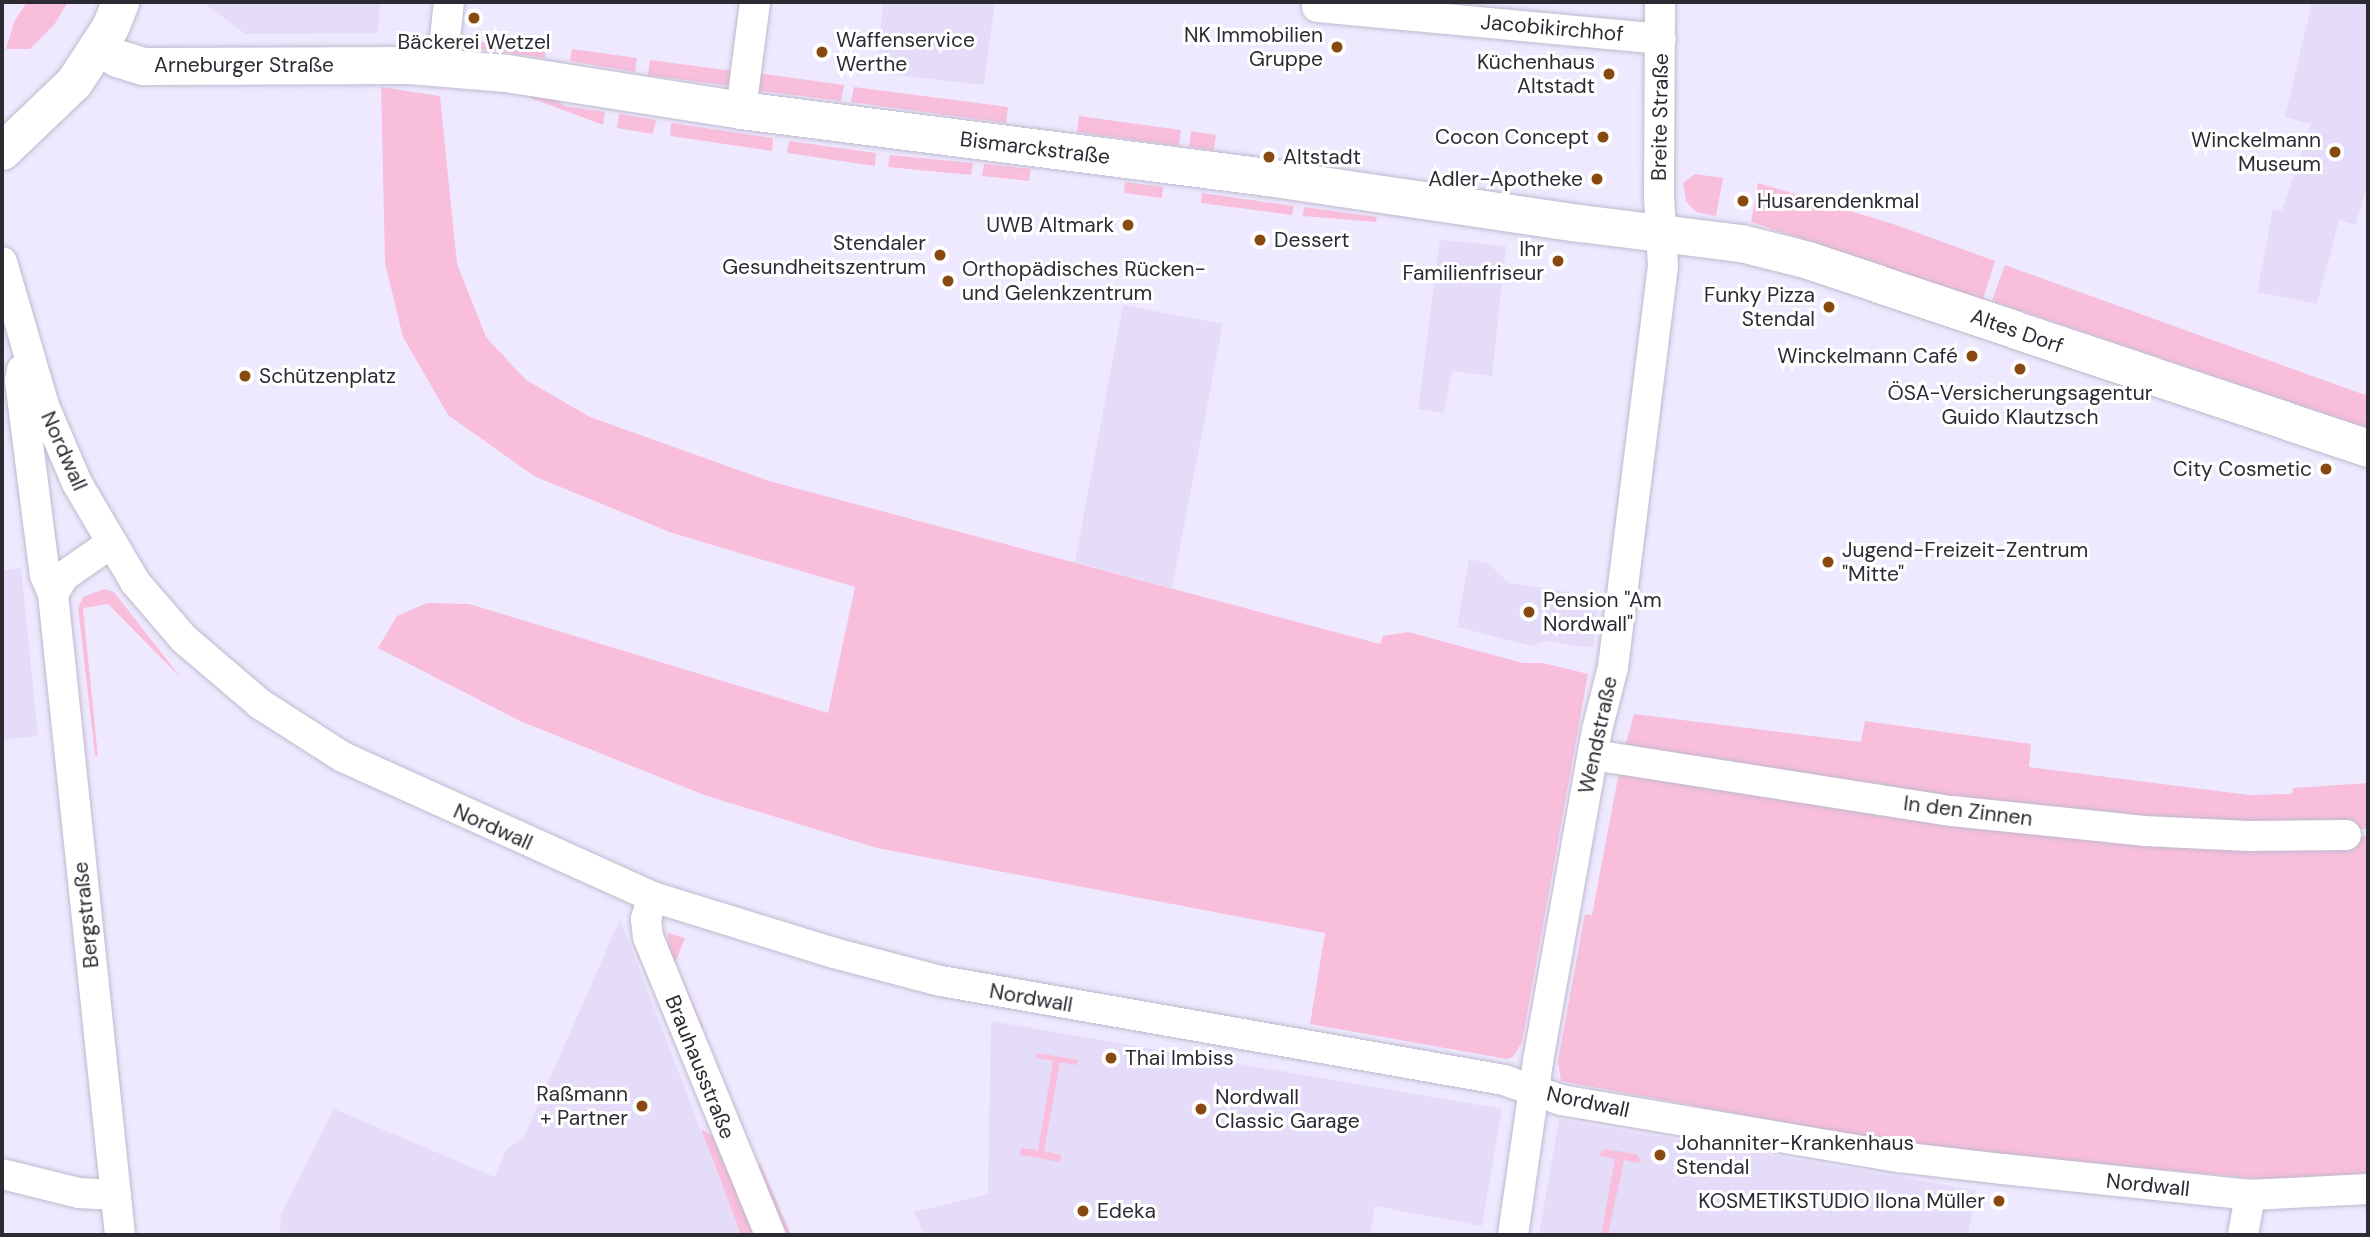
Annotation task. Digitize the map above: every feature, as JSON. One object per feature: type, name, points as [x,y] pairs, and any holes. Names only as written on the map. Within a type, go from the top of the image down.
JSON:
[{"type":"main road","points":[[2,151],[74,82],[99,48],[120,2]]},
{"type":"main road","name":"Arneburger Straße","points":[[99,48],[117,58],[144,66],[426,65]]},
{"type":"main road","name":"Bismarckstraße","points":[[426,65],[516,74],[741,110],[1267,177],[1661,233]]},
{"type":"main road","name":"Altes Dorf","points":[[1661,233],[1741,243],[1808,260],[2368,448]]},
{"type":"street","points":[[426,65],[449,2]]},
{"type":"street","points":[[741,110],[755,2]]},
{"type":"street","name":"Breite Straße","points":[[1660,2],[1661,233]]},
{"type":"street","name":"Jacobikirchhof","points":[[1317,7],[1661,39]]},
{"type":"street","name":"Wendstraße","points":[[1513,1235],[1534,1091],[1593,755],[1619,625],[1663,266],[1661,233]]},
{"type":"street","name":"Nordwall","points":[[2,262],[25,349],[64,454],[110,544],[135,582],[184,639],[234,684],[304,734],[369,771],[653,897],[834,953],[941,981],[1504,1080],[1561,1100],[1899,1157],[2250,1195],[2368,1189]]},
{"type":"street","name":"Bergstraße","points":[[25,349],[20,381],[45,575],[53,594],[120,1235]]},
{"type":"street","points":[[53,594],[64,576],[110,544]]},
{"type":"street","name":"In den Zinnen","points":[[1593,755],[1952,811],[2144,831],[2248,836],[2346,835]]},
{"type":"street","name":"Brauhausstraße","points":[[653,897],[646,919],[648,937],[770,1235]]},
{"type":"street","points":[[2,1174],[79,1194],[116,1195]]},
{"type":"street","points":[[2243,1235],[2250,1195]]},
{"type":"shaded area","points":[[27,2],[68,2],[54,25],[30,49],[6,49],[14,22]]},
{"type":"shaded area","points":[[203,2],[380,2],[378,33],[245,34]]},
{"type":"shaded area","points":[[883,2],[995,2],[984,85],[877,73]]},
{"type":"shaded area","name":"Winckelmann Museum","points":[[2312,2],[2368,2],[2368,181],[2356,225],[2339,220],[2317,304],[2257,292],[2273,209],[2282,211],[2311,124],[2285,117]]},
{"type":"shaded area","points":[[489,42],[546,47],[545,58],[464,47],[464,44]]},
{"type":"shaded area","points":[[572,49],[637,58],[635,72],[570,61]]},
{"type":"shaded area","points":[[650,60],[733,71],[731,86],[648,75]]},
{"type":"shaded area","points":[[756,73],[844,85],[841,101],[755,90]]},
{"type":"shaded area","points":[[381,87],[440,96],[457,264],[486,337],[526,380],[590,417],[769,481],[1380,644],[1383,636],[1408,632],[1523,663],[1543,663],[1588,674],[1522,1042],[1513,1057],[1507,1059],[1310,1024],[1325,933],[877,848],[704,795],[520,721],[378,648],[397,616],[427,603],[469,604],[828,713],[855,587],[672,533],[534,476],[448,415],[403,337],[385,263]]},
{"type":"shaded area","points":[[854,87],[1008,107],[1006,123],[851,102]]},
{"type":"shaded area","points":[[529,92],[552,95],[564,106],[605,112],[603,125],[531,98]]},
{"type":"shaded area","points":[[619,114],[656,120],[653,134],[617,128]]},
{"type":"shaded area","points":[[1079,116],[1181,130],[1179,146],[1077,132]]},
{"type":"shaded area","points":[[671,123],[773,138],[772,151],[670,136]]},
{"type":"shaded area","points":[[1191,131],[1216,135],[1214,150],[1189,147]]},
{"type":"shaded area","points":[[789,141],[876,153],[875,166],[787,153]]},
{"type":"shaded area","points":[[890,155],[973,163],[971,175],[888,167]]},
{"type":"shaded area","points":[[984,164],[1031,169],[1029,181],[982,176]]},
{"type":"shaded area","points":[[1695,174],[1723,178],[1716,216],[1696,212],[1686,201],[1683,183]]},
{"type":"shaded area","points":[[1125,182],[1163,187],[1162,198],[1124,193]]},
{"type":"shaded area","points":[[1758,183],[1893,224],[1995,261],[1983,299],[1751,222]]},
{"type":"shaded area","points":[[1202,193],[1294,206],[1292,215],[1201,203]]},
{"type":"shaded area","points":[[1304,207],[1377,217],[1376,222],[1303,216]]},
{"type":"shaded area","points":[[1440,240],[1506,246],[1492,376],[1452,371],[1444,413],[1418,409]]},
{"type":"shaded area","points":[[2005,265],[2368,396],[2368,428],[1992,301]]},
{"type":"shaded area","points":[[1123,305],[1223,324],[1172,588],[1075,562]]},
{"type":"shaded area","name":"Pension \"Am Nordwall\"","points":[[1469,559],[1488,563],[1509,583],[1599,597],[1593,648],[1546,641],[1531,646],[1457,627]]},
{"type":"shaded area","points":[[21,568],[38,736],[2,740],[2,571]]},
{"type":"shaded area","points":[[104,589],[114,592],[181,678],[108,604],[83,608],[98,757],[95,755],[78,608],[83,597]]},
{"type":"shaded area","points":[[1634,714],[1861,742],[1865,721],[2031,744],[2029,767],[2249,795],[2292,794],[2293,788],[2368,783],[2368,829],[2225,829],[1902,797],[1624,750]]},
{"type":"shaded area","points":[[1619,772],[2345,842],[2368,835],[2368,1178],[2328,1183],[2250,1178],[1911,1146],[1561,1081],[1558,1061],[1585,914],[1592,915]]},
{"type":"shaded area","points":[[620,919],[741,1235],[290,1235],[280,1231],[281,1214],[334,1109],[495,1177],[506,1150],[525,1135]]},
{"type":"shaded area","points":[[668,933],[685,938],[675,963],[704,1029],[698,1034],[668,947]]},
{"type":"shaded area","points":[[991,1021],[1502,1109],[1482,1226],[1375,1206],[1370,1235],[924,1235],[914,1212],[988,1194]]},
{"type":"shaded area","points":[[1037,1053],[1078,1060],[1077,1065],[1060,1062],[1044,1151],[1061,1155],[1060,1162],[1020,1155],[1021,1148],[1038,1150],[1053,1061],[1036,1058]]},
{"type":"shaded area","name":"Johanniter-Krankenhaus Stendal","points":[[1559,1120],[1976,1190],[1968,1235],[1539,1235]]},
{"type":"shaded area","points":[[701,1129],[713,1136],[755,1235],[741,1235]]},
{"type":"shaded area","points":[[1605,1149],[1636,1154],[1641,1160],[1640,1163],[1624,1160],[1608,1235],[1601,1235],[1615,1159],[1598,1155]]},
{"type":"shaded area","points":[[760,1163],[791,1235],[783,1235],[755,1170]]},
{"type":"place","name":"Bäckerei Wetzel","points":[[474,18]]},
{"type":"place","name":"NK Immobilien Gruppe","points":[[1337,47]]},
{"type":"place","name":"Waffenservice Werthe","points":[[822,52]]},
{"type":"place","name":"Küchenhaus Altstadt","points":[[1609,74]]},
{"type":"place","name":"Cocon Concept","points":[[1603,137]]},
{"type":"place","name":"Winckelmann Museum","points":[[2335,152]]},
{"type":"place","name":"Altstadt","points":[[1269,157]]},
{"type":"place","name":"Adler-Apotheke","points":[[1597,179]]},
{"type":"place","name":"Husarendenkmal","points":[[1743,201]]},
{"type":"place","name":"UWB Altmark","points":[[1128,225]]},
{"type":"place","name":"Dessert","points":[[1260,240]]},
{"type":"place","name":"Stendaler Gesundheitszentrum","points":[[940,255]]},
{"type":"place","name":"Ihr Familienfriseur","points":[[1558,261]]},
{"type":"place","name":"Orthopädisches Rücken- und Gelenkzentrum","points":[[948,281]]},
{"type":"place","name":"Funky Pizza Stendal","points":[[1829,307]]},
{"type":"place","name":"Winckelmann Café","points":[[1972,356]]},
{"type":"place","name":"ÖSA-Versicherungsagentur Guido Klautzsch","points":[[2020,369]]},
{"type":"place","name":"Schützenplatz","points":[[245,376]]},
{"type":"place","name":"City Cosmetic","points":[[2326,469]]},
{"type":"place","name":"Jugend-Freizeit-Zentrum \"Mitte\"","points":[[1828,562]]},
{"type":"place","name":"Pension \"Am Nordwall\"","points":[[1529,612]]},
{"type":"place","name":"Thai Imbiss","points":[[1111,1058]]},
{"type":"place","name":"Raßmann + Partner","points":[[642,1106]]},
{"type":"place","name":"Nordwall Classic Garage","points":[[1201,1109]]},
{"type":"place","name":"Johanniter-Krankenhaus Stendal","points":[[1660,1155]]},
{"type":"place","name":"KOSMETIKSTUDIO Ilona Müller","points":[[1999,1201]]},
{"type":"place","name":"Edeka","points":[[1083,1211]]}]
